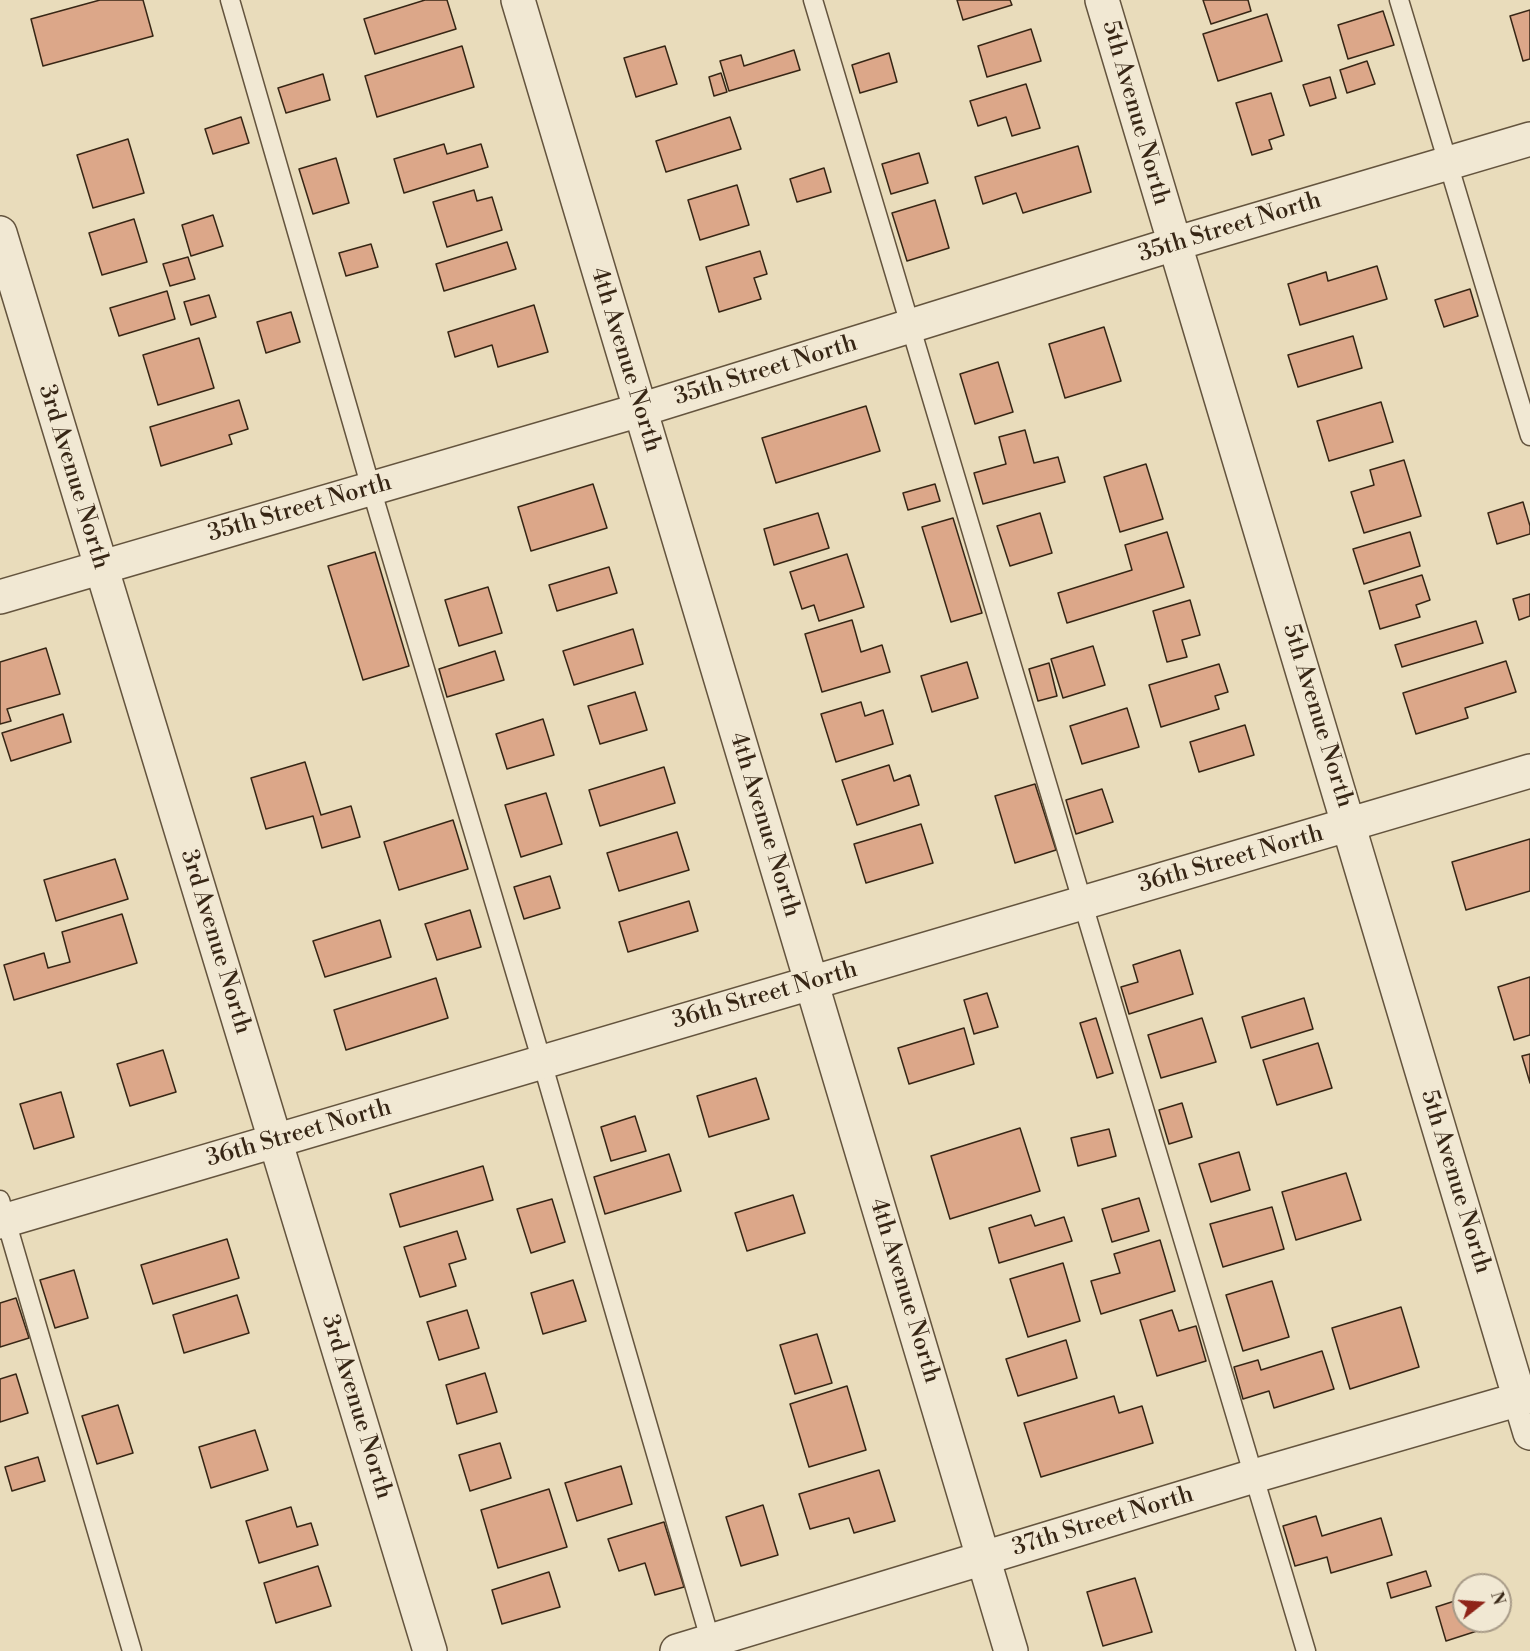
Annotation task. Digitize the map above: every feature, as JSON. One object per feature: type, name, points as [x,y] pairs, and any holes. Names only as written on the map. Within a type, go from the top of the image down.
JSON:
[{"type":"street","name":"4th Avenue North","points":[[518,0],[1011,1651]]},
{"type":"street","name":"5th Avenue North","points":[[1102,0],[1174,244],[1525,1397],[1530,1433]]},
{"type":"street","name":"35th Street North","points":[[0,597],[640,410],[1174,244],[1530,139]]},
{"type":"street","name":"3rd Avenue North","points":[[0,233],[430,1651]]},
{"type":"street","name":"36th Street North","points":[[2,1214],[275,1140],[1530,771]]},
{"type":"street","name":"37th Street North","points":[[677,1651],[712,1646],[1254,1476],[1525,1397]]},
{"type":"lane","points":[[230,0],[371,488],[542,1062],[712,1646]]},
{"type":"lane","points":[[813,0],[1306,1651]]},
{"type":"lane","points":[[1399,0],[1530,436]]},
{"type":"lane","points":[[2,1214],[132,1651]]},
{"type":"building","points":[[100,0],[143,0],[153,36],[43,66],[31,19]]},
{"type":"building","points":[[425,0],[447,0],[456,29],[375,54],[364,19]]},
{"type":"building","points":[[957,0],[1010,0],[1012,5],[963,20]]},
{"type":"building","points":[[1203,0],[1248,0],[1251,11],[1211,24]]},
{"type":"building","points":[[1530,10],[1530,59],[1523,61],[1510,16]]},
{"type":"building","points":[[1383,11],[1394,45],[1348,59],[1338,25]]},
{"type":"building","points":[[1267,14],[1282,61],[1218,81],[1203,34]]},
{"type":"building","points":[[1031,29],[1041,61],[987,77],[978,46]]},
{"type":"building","points":[[462,46],[474,87],[377,117],[365,76]]},
{"type":"building","points":[[665,46],[677,84],[636,97],[624,58]]},
{"type":"building","points":[[794,50],[800,70],[729,91],[720,61],[741,55],[744,66]]},
{"type":"building","points":[[889,53],[897,82],[860,93],[852,65]]},
{"type":"building","points":[[1367,61],[1375,84],[1347,93],[1340,70]]},
{"type":"building","points":[[721,73],[727,92],[714,96],[709,77]]},
{"type":"building","points":[[323,74],[330,100],[286,113],[278,88]]},
{"type":"building","points":[[1330,77],[1336,98],[1310,106],[1303,85]]},
{"type":"building","points":[[1026,84],[1040,128],[1012,136],[1006,117],[978,126],[970,101]]},
{"type":"building","points":[[1271,93],[1284,135],[1269,140],[1272,149],[1252,155],[1236,103]]},
{"type":"building","points":[[241,117],[249,143],[213,154],[205,129]]},
{"type":"building","points":[[730,117],[741,149],[666,172],[656,141]]},
{"type":"building","points":[[128,139],[144,193],[93,208],[77,155]]},
{"type":"building","points":[[444,144],[447,154],[481,144],[488,167],[404,193],[394,159]]},
{"type":"building","points":[[1078,146],[1091,192],[1023,213],[1016,193],[983,204],[975,177]]},
{"type":"building","points":[[919,153],[928,183],[891,194],[882,164]]},
{"type":"building","points":[[336,158],[349,203],[313,214],[299,169]]},
{"type":"building","points":[[824,168],[831,192],[797,202],[790,179]]},
{"type":"building","points":[[737,185],[749,225],[700,240],[688,200]]},
{"type":"building","points":[[474,190],[477,201],[492,197],[502,230],[447,247],[433,202]]},
{"type":"building","points":[[935,200],[949,248],[907,261],[892,213]]},
{"type":"building","points":[[213,215],[223,246],[191,256],[182,225]]},
{"type":"building","points":[[134,219],[147,262],[102,275],[89,233]]},
{"type":"building","points":[[507,242],[516,269],[444,291],[436,264]]},
{"type":"building","points":[[371,244],[378,267],[346,276],[339,253]]},
{"type":"building","points":[[760,251],[767,274],[754,278],[761,299],[719,312],[706,267]]},
{"type":"building","points":[[188,257],[195,279],[170,286],[163,264]]},
{"type":"building","points":[[1377,266],[1387,299],[1300,325],[1288,284],[1326,272],[1328,281]]},
{"type":"building","points":[[1470,289],[1478,316],[1444,327],[1435,300]]},
{"type":"building","points":[[167,291],[175,319],[119,336],[110,308]]},
{"type":"building","points":[[209,295],[216,317],[191,325],[184,302]]},
{"type":"building","points":[[534,305],[548,352],[498,367],[492,345],[455,357],[448,332]]},
{"type":"building","points":[[291,312],[300,342],[266,353],[257,322]]},
{"type":"building","points":[[1104,327],[1121,381],[1065,398],[1049,344]]},
{"type":"building","points":[[1353,336],[1362,368],[1298,387],[1288,355]]},
{"type":"building","points":[[199,338],[214,388],[158,405],[143,355]]},
{"type":"building","points":[[998,362],[1013,412],[975,424],[960,374]]},
{"type":"building","points":[[239,400],[248,429],[229,435],[232,444],[161,466],[150,427]]},
{"type":"building","points":[[1381,402],[1393,442],[1329,461],[1317,421]]},
{"type":"building","points":[[866,406],[880,451],[776,483],[762,438]]},
{"type":"building","points":[[1025,430],[1034,463],[1058,457],[1065,482],[983,504],[974,473],[1006,464],[999,437]]},
{"type":"building","points":[[1404,460],[1421,516],[1364,533],[1351,492],[1374,485],[1370,470]]},
{"type":"building","points":[[1146,464],[1163,519],[1120,532],[1104,477]]},
{"type":"building","points":[[593,484],[607,528],[531,551],[518,507]]},
{"type":"building","points":[[935,484],[940,501],[908,510],[903,493]]},
{"type":"building","points":[[1523,502],[1530,534],[1497,544],[1488,513]]},
{"type":"building","points":[[818,513],[829,548],[774,565],[764,529]]},
{"type":"building","points":[[1040,513],[1052,553],[1010,566],[997,526]]},
{"type":"building","points":[[953,518],[982,613],[951,622],[922,527]]},
{"type":"building","points":[[1167,532],[1184,587],[1067,623],[1058,593],[1132,570],[1125,545]]},
{"type":"building","points":[[1410,532],[1420,566],[1364,584],[1353,549]]},
{"type":"building","points":[[375,552],[409,666],[363,680],[328,566]]},
{"type":"building","points":[[847,554],[864,607],[819,621],[814,605],[802,609],[790,572]]},
{"type":"building","points":[[609,567],[617,593],[557,611],[549,585]]},
{"type":"building","points":[[1422,575],[1430,600],[1416,605],[1420,617],[1380,629],[1369,591]]},
{"type":"building","points":[[488,587],[502,633],[459,646],[445,600]]},
{"type":"building","points":[[1530,594],[1530,616],[1519,620],[1513,599]]},
{"type":"building","points":[[1190,600],[1200,635],[1182,640],[1187,657],[1167,662],[1153,611]]},
{"type":"building","points":[[852,620],[861,652],[882,645],[890,672],[822,692],[805,634]]},
{"type":"building","points":[[1476,621],[1483,643],[1402,667],[1395,645]]},
{"type":"building","points":[[633,629],[643,664],[574,685],[563,651]]},
{"type":"building","points":[[1093,646],[1105,685],[1063,698],[1051,659]]},
{"type":"building","points":[[46,648],[60,694],[7,709],[11,721],[0,724],[0,662]]},
{"type":"building","points":[[495,651],[504,680],[447,697],[439,669]]},
{"type":"building","points":[[1506,661],[1516,692],[1465,708],[1468,718],[1416,734],[1403,693]]},
{"type":"building","points":[[967,662],[978,698],[932,712],[921,676]]},
{"type":"building","points":[[1049,663],[1057,696],[1038,701],[1029,669]]},
{"type":"building","points":[[1219,664],[1228,692],[1215,696],[1219,709],[1161,727],[1149,685]]},
{"type":"building","points":[[635,692],[647,730],[600,744],[588,706]]},
{"type":"building","points":[[861,702],[865,716],[883,710],[893,744],[836,762],[821,714]]},
{"type":"building","points":[[1127,708],[1139,747],[1082,764],[1070,726]]},
{"type":"building","points":[[63,714],[71,742],[11,761],[2,733]]},
{"type":"building","points":[[543,719],[554,755],[507,769],[496,734]]},
{"type":"building","points":[[1245,725],[1254,755],[1199,772],[1190,742]]},
{"type":"building","points":[[305,762],[321,815],[351,806],[360,837],[322,848],[313,816],[266,829],[251,778]]},
{"type":"building","points":[[889,765],[894,781],[910,775],[919,805],[857,825],[842,780]]},
{"type":"building","points":[[664,767],[675,803],[600,826],[589,790]]},
{"type":"building","points":[[1035,784],[1056,850],[1015,863],[995,796]]},
{"type":"building","points":[[1102,789],[1113,822],[1076,834],[1066,800]]},
{"type":"building","points":[[546,793],[562,844],[521,857],[505,805]]},
{"type":"building","points":[[453,820],[468,869],[399,890],[384,842]]},
{"type":"building","points":[[921,824],[933,863],[866,883],[854,844]]},
{"type":"building","points":[[677,832],[689,870],[619,891],[607,853]]},
{"type":"building","points":[[1530,839],[1530,891],[1466,910],[1452,862]]},
{"type":"building","points":[[115,859],[128,899],[56,921],[44,880]]},
{"type":"building","points":[[550,876],[560,908],[524,919],[514,887]]},
{"type":"building","points":[[689,901],[698,931],[628,952],[619,922]]},
{"type":"building","points":[[470,910],[481,947],[437,960],[425,924]]},
{"type":"building","points":[[122,914],[137,963],[14,1000],[4,965],[44,953],[48,968],[70,962],[62,932]]},
{"type":"building","points":[[380,920],[391,957],[325,977],[313,941]]},
{"type":"building","points":[[1180,950],[1193,994],[1129,1014],[1121,987],[1138,982],[1133,965]]},
{"type":"building","points":[[1530,977],[1530,1035],[1514,1040],[1498,987]]},
{"type":"building","points":[[436,978],[448,1018],[346,1050],[334,1010]]},
{"type":"building","points":[[987,993],[998,1027],[974,1034],[964,1000]]},
{"type":"building","points":[[1304,998],[1313,1029],[1251,1048],[1242,1017]]},
{"type":"building","points":[[1096,1018],[1113,1073],[1097,1078],[1080,1023]]},
{"type":"building","points":[[1202,1018],[1216,1062],[1161,1078],[1148,1035]]},
{"type":"building","points":[[964,1028],[974,1064],[909,1084],[898,1048]]},
{"type":"building","points":[[1318,1043],[1332,1088],[1277,1105],[1263,1060]]},
{"type":"building","points":[[163,1050],[176,1092],[130,1106],[117,1064]]},
{"type":"building","points":[[1530,1054],[1530,1083],[1522,1056]]},
{"type":"building","points":[[756,1078],[769,1119],[709,1137],[697,1096]]},
{"type":"building","points":[[61,1092],[74,1137],[34,1149],[20,1104]]},
{"type":"building","points":[[1182,1103],[1192,1137],[1169,1144],[1159,1110]]},
{"type":"building","points":[[635,1116],[646,1151],[611,1161],[601,1127]]},
{"type":"building","points":[[1020,1128],[1040,1191],[950,1219],[931,1156]]},
{"type":"building","points":[[1109,1129],[1116,1156],[1078,1166],[1071,1138]]},
{"type":"building","points":[[1239,1152],[1250,1190],[1211,1202],[1199,1164]]},
{"type":"building","points":[[669,1154],[681,1191],[605,1214],[594,1177]]},
{"type":"building","points":[[483,1166],[493,1200],[400,1227],[390,1194]]},
{"type":"building","points":[[1346,1173],[1361,1220],[1296,1240],[1282,1192]]},
{"type":"building","points":[[793,1195],[805,1233],[747,1251],[735,1213]]},
{"type":"building","points":[[1139,1198],[1149,1231],[1112,1242],[1102,1209]]},
{"type":"building","points":[[552,1199],[565,1242],[531,1253],[517,1209]]},
{"type":"building","points":[[1272,1207],[1284,1249],[1223,1267],[1210,1224]]},
{"type":"building","points":[[1031,1215],[1035,1226],[1064,1217],[1072,1241],[999,1263],[989,1228]]},
{"type":"building","points":[[457,1231],[466,1259],[449,1264],[456,1286],[420,1297],[404,1247]]},
{"type":"building","points":[[227,1239],[239,1278],[153,1304],[141,1265]]},
{"type":"building","points":[[1160,1240],[1175,1291],[1101,1314],[1091,1281],[1120,1273],[1114,1254]]},
{"type":"building","points":[[1063,1263],[1080,1321],[1028,1337],[1010,1279]]},
{"type":"building","points":[[74,1270],[88,1318],[55,1328],[40,1280]]},
{"type":"building","points":[[573,1280],[586,1321],[543,1334],[531,1293]]},
{"type":"building","points":[[1272,1281],[1289,1337],[1243,1351],[1226,1295]]},
{"type":"building","points":[[237,1295],[249,1333],[184,1353],[173,1315]]},
{"type":"building","points":[[16,1298],[29,1338],[0,1347],[0,1303]]},
{"type":"building","points":[[1401,1307],[1419,1367],[1350,1389],[1332,1328]]},
{"type":"building","points":[[467,1310],[479,1348],[439,1360],[427,1322]]},
{"type":"building","points":[[1172,1310],[1179,1331],[1196,1326],[1206,1361],[1157,1376],[1140,1320]]},
{"type":"building","points":[[817,1334],[832,1383],[795,1394],[780,1345]]},
{"type":"building","points":[[1066,1340],[1077,1378],[1018,1396],[1006,1359]]},
{"type":"building","points":[[1322,1351],[1334,1389],[1274,1408],[1269,1391],[1243,1399],[1234,1367],[1258,1360],[1261,1370]]},
{"type":"building","points":[[485,1373],[497,1412],[457,1424],[446,1385]]},
{"type":"building","points":[[16,1374],[28,1413],[0,1422],[0,1379]]},
{"type":"building","points":[[847,1386],[866,1450],[809,1467],[790,1404]]},
{"type":"building","points":[[1114,1396],[1119,1413],[1142,1406],[1153,1443],[1041,1477],[1024,1423]]},
{"type":"building","points":[[118,1405],[133,1453],[97,1464],[82,1416]]},
{"type":"building","points":[[255,1430],[268,1470],[211,1488],[199,1447]]},
{"type":"building","points":[[500,1443],[511,1478],[470,1491],[459,1455]]},
{"type":"building","points":[[38,1457],[45,1481],[12,1491],[5,1467]]},
{"type":"building","points":[[621,1466],[632,1504],[577,1521],[565,1483]]},
{"type":"building","points":[[879,1470],[895,1521],[854,1533],[849,1518],[810,1529],[799,1494]]},
{"type":"building","points":[[549,1489],[567,1547],[498,1568],[481,1510]]},
{"type":"building","points":[[763,1505],[778,1555],[741,1566],[726,1517]]},
{"type":"building","points":[[291,1507],[297,1527],[311,1523],[318,1545],[259,1563],[246,1521]]},
{"type":"building","points":[[1316,1516],[1322,1536],[1381,1518],[1392,1555],[1331,1573],[1327,1557],[1295,1566],[1283,1526]]},
{"type":"building","points":[[664,1522],[684,1587],[655,1595],[645,1563],[619,1571],[608,1539]]},
{"type":"building","points":[[318,1566],[331,1606],[276,1623],[264,1583]]},
{"type":"building","points":[[1426,1571],[1431,1586],[1391,1598],[1387,1583]]},
{"type":"building","points":[[549,1572],[560,1607],[502,1624],[492,1590]]},
{"type":"building","points":[[1135,1578],[1152,1632],[1103,1646],[1087,1592]]},
{"type":"building","points":[[1452,1602],[1452,1633],[1471,1633],[1446,1641],[1436,1607]]}]
